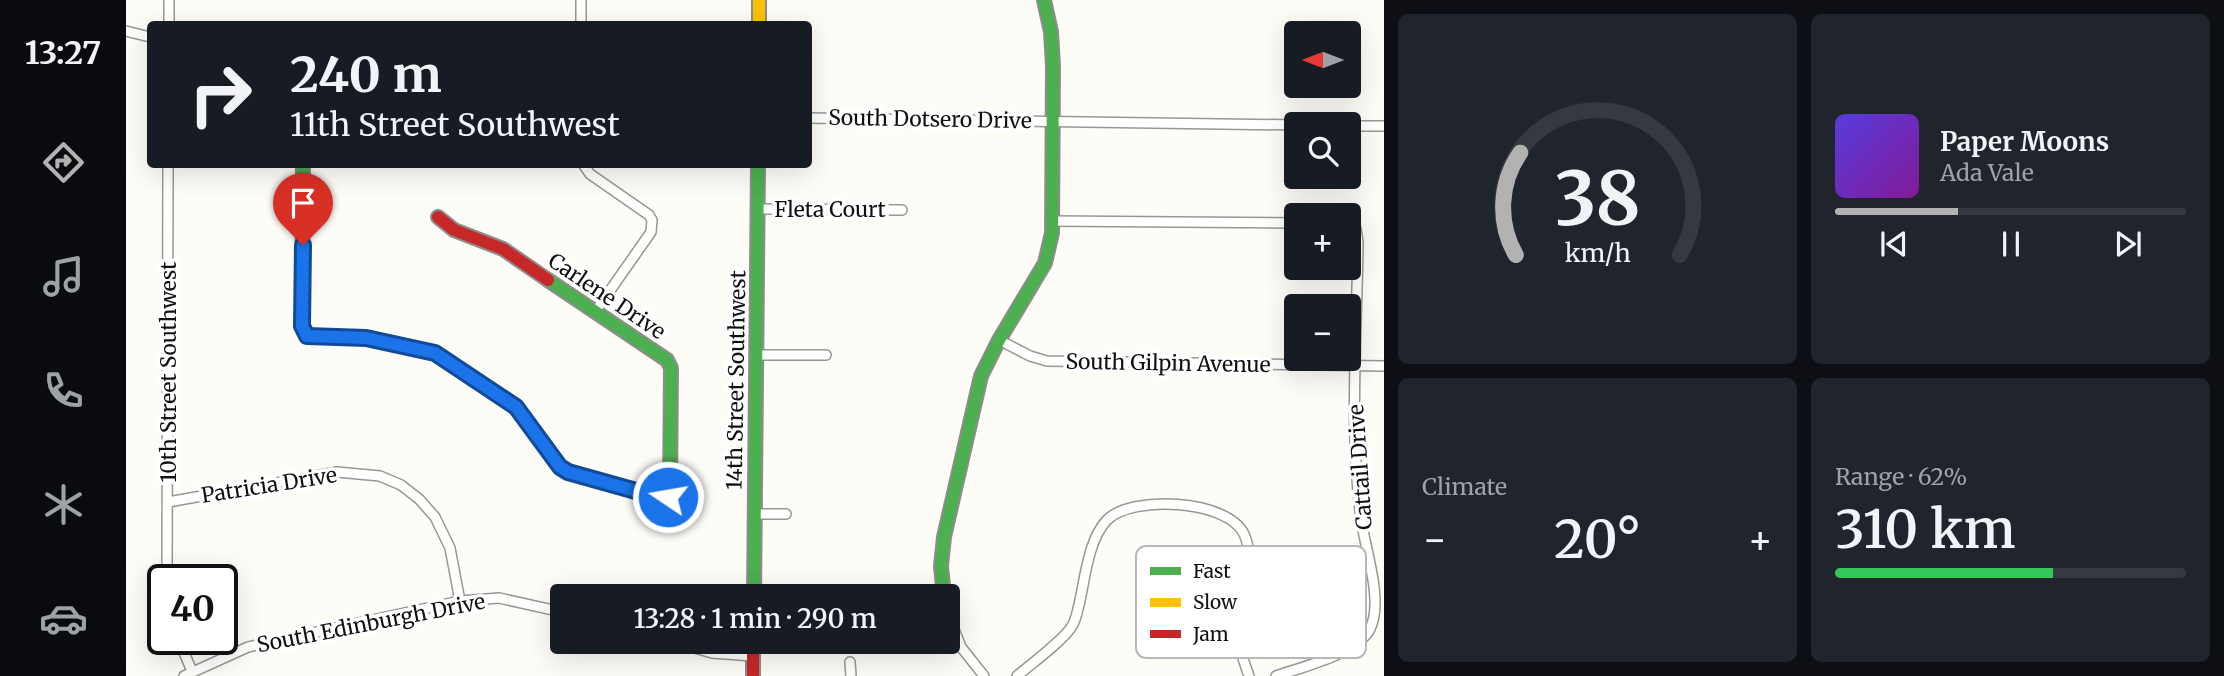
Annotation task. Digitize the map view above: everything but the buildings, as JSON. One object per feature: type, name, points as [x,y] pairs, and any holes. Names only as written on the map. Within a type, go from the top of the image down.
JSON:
[{"type":"street","points":[[169,0],[169,21]]},
{"type":"street","points":[[580,21],[581,0]]},
{"type":"street","points":[[759,0],[759,21]]},
{"type":"street","points":[[943,584],[944,537],[981,376],[1045,263],[1052,221],[1052,121],[1051,32],[1044,0]]},
{"type":"street","points":[[126,31],[147,36]]},
{"type":"street","name":"South Dotsero Drive","points":[[812,118],[1284,125]]},
{"type":"street","points":[[1361,126],[1384,126]]},
{"type":"street","name":"10th Street Southwest","points":[[167,564],[168,168]]},
{"type":"street","name":"Carlene Drive","points":[[303,168],[302,326],[307,336],[366,338],[435,353],[516,407],[560,467],[568,472],[668,497],[669,364],[663,357],[503,249],[454,230],[438,217]]},
{"type":"street","points":[[586,168],[590,174],[649,215],[652,220],[651,232],[595,312]]},
{"type":"street","name":"14th Street Southwest","points":[[754,584],[758,168]]},
{"type":"street","name":"Fleta Court","points":[[757,209],[902,210]]},
{"type":"street","points":[[1052,221],[1284,223]]},
{"type":"street","name":"South Gilpin Avenue","points":[[999,340],[1030,356],[1047,361],[1284,364]]},
{"type":"street","points":[[755,355],[826,355]]},
{"type":"street","name":"South Gilpin Avenue","points":[[1361,365],[1384,366]]},
{"type":"street","name":"Cattail Drive","points":[[1355,371],[1358,493],[1374,595],[1373,618],[1366,633]]},
{"type":"street","name":"Patricia Drive","points":[[168,502],[337,472],[380,476],[401,485],[419,499],[435,517],[450,548],[460,601]]},
{"type":"street","points":[[1017,676],[1072,626],[1094,541],[1105,522],[1115,513],[1127,508],[1155,506],[1207,508],[1229,518],[1241,529],[1247,546]]},
{"type":"street","points":[[754,514],[786,514]]},
{"type":"street","name":"South Edinburgh Drive","points":[[188,674],[248,647],[460,601],[499,598],[550,609]]},
{"type":"street","points":[[960,644],[984,676]]},
{"type":"street","points":[[726,654],[753,656],[753,676]]},
{"type":"street","points":[[183,655],[188,674]]},
{"type":"street","points":[[1244,658],[1249,676]]},
{"type":"street","name":"Cattail Drive","points":[[1276,676],[1326,658]]},
{"type":"street","points":[[850,662],[851,676]]},
{"type":"traffic: fast","points":[[943,584],[941,566],[944,537],[981,376],[1045,263],[1052,233],[1053,66],[1051,32],[1044,0]]},
{"type":"traffic: fast","points":[[303,168],[302,326],[307,336],[366,338],[435,353],[516,406],[560,467],[568,472],[661,498],[668,497],[671,368],[667,360],[548,280]]},
{"type":"traffic: fast","points":[[754,584],[758,168]]},
{"type":"traffic: slow","points":[[759,0],[759,21]]},
{"type":"traffic: jam","points":[[438,217],[454,230],[503,249],[548,280]]},
{"type":"traffic: jam","points":[[753,654],[753,676]]},
{"type":"route","points":[[303,245],[302,326],[307,336],[366,338],[435,353],[516,407],[554,460],[568,472],[661,498],[668,497]]}]
